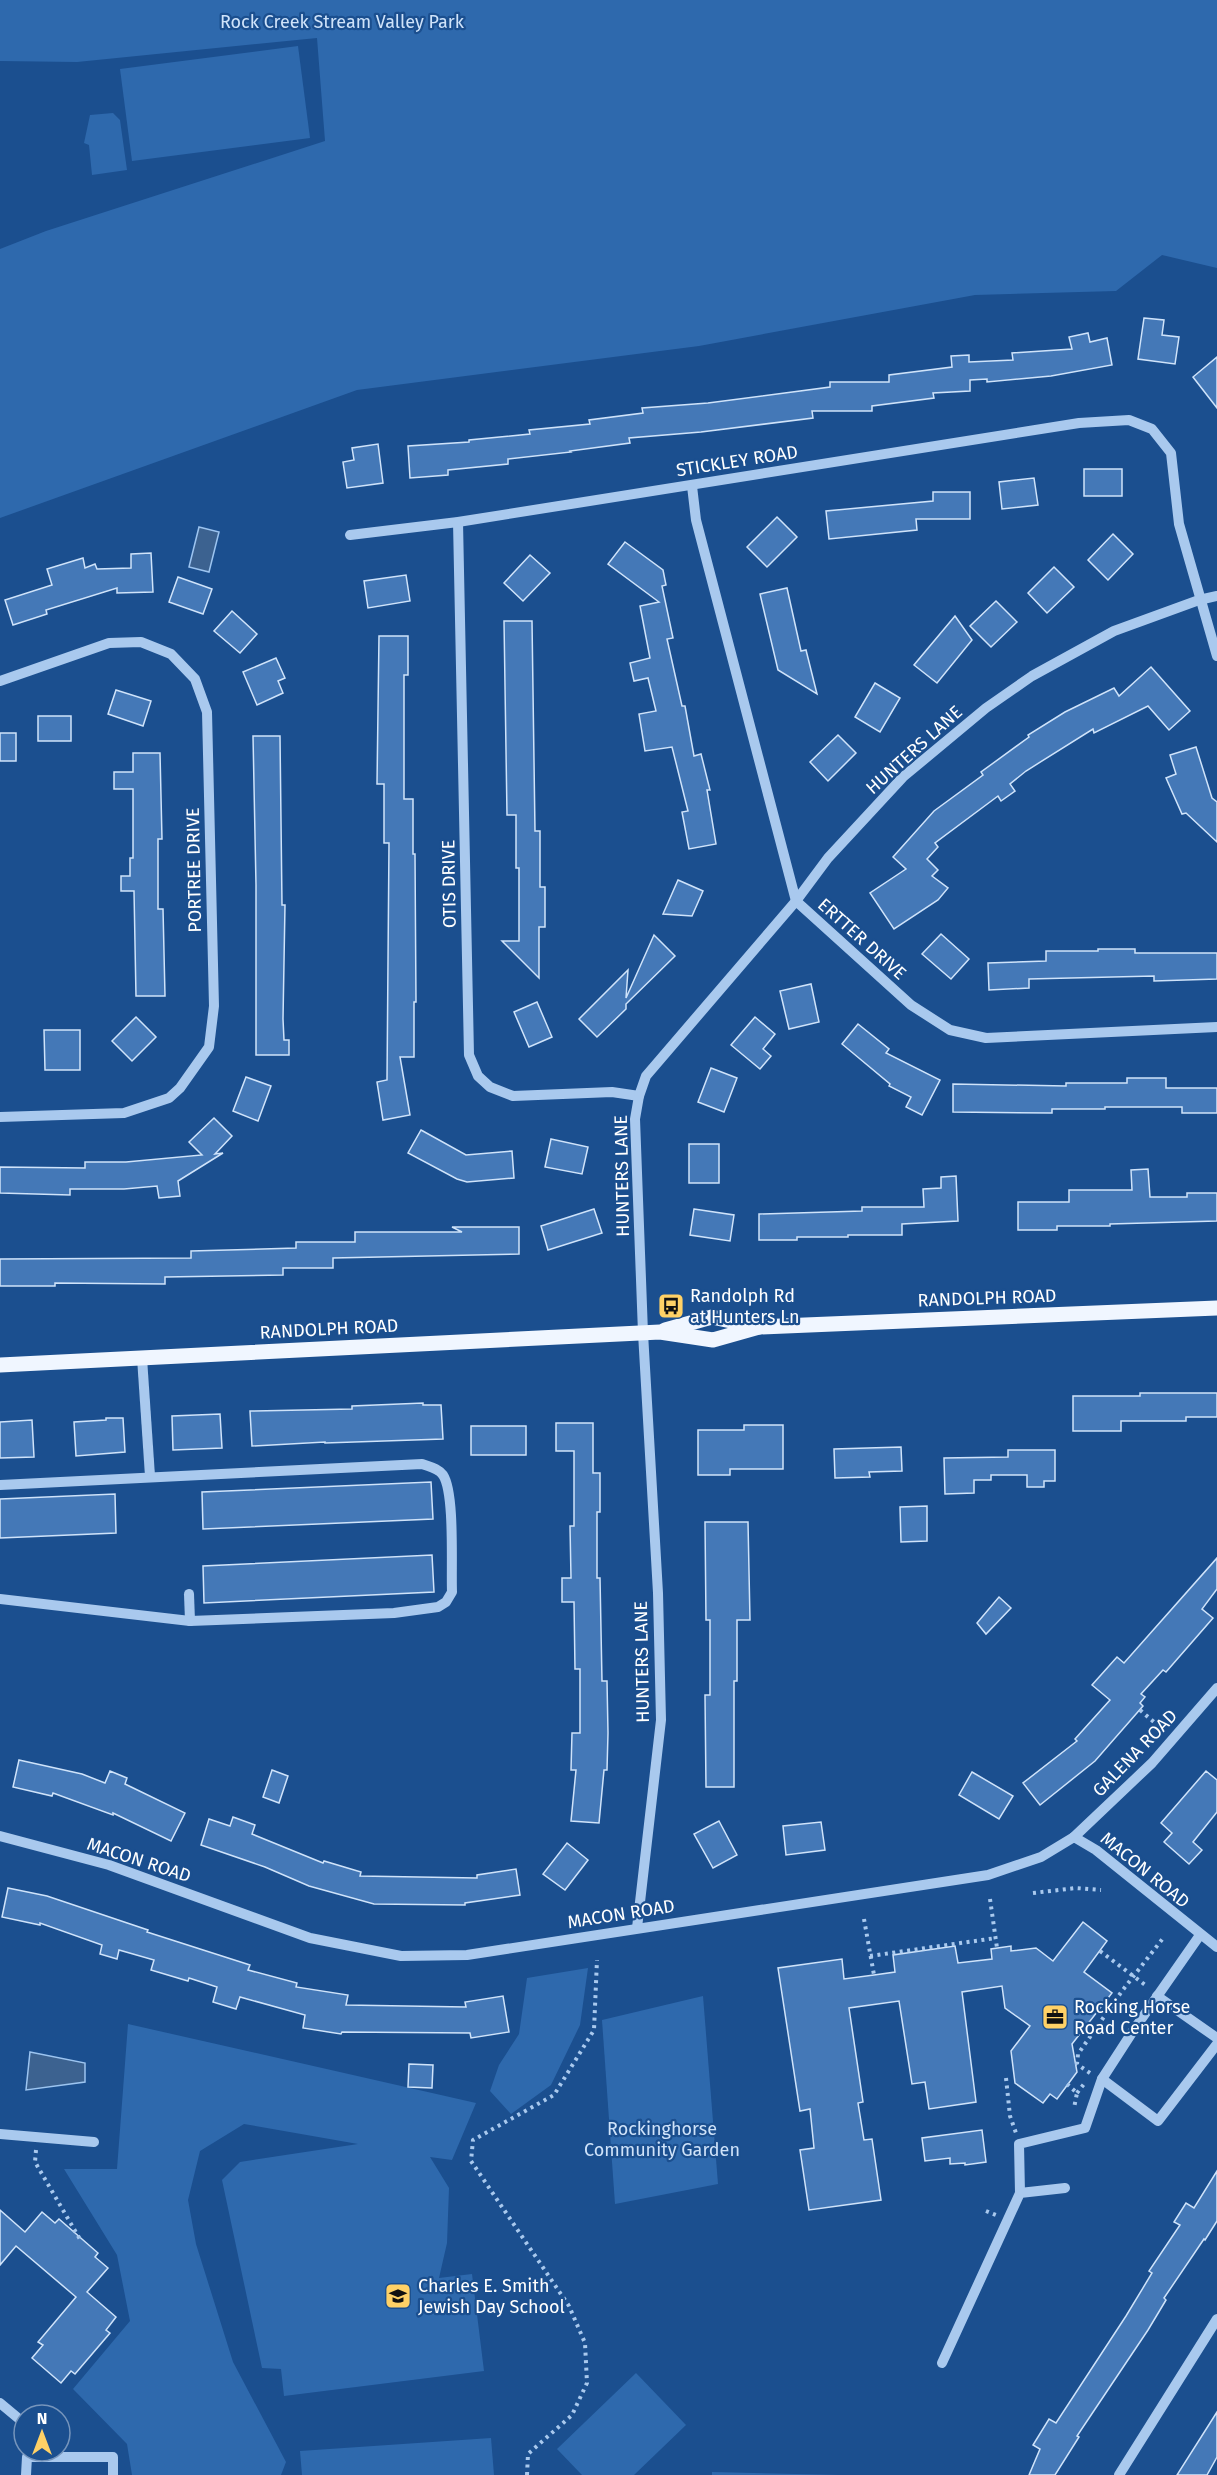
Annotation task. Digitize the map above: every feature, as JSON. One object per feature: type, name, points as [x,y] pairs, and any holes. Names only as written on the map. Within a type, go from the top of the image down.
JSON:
[{"type":"main road","name":"RANDOLPH ROAD","points":[[0,1365],[660,1332],[713,1340],[759,1327],[1217,1308]]},
{"type":"main road","name":"RANDOLPH ROAD","points":[[660,1332],[712,1317],[759,1327]]},
{"type":"street","name":"STICKLEY ROAD","points":[[350,535],[458,522],[692,486],[1078,423],[1130,420],[1152,429],[1171,453],[1179,524],[1199,600]]},
{"type":"street","name":"ERTTER DRIVE","points":[[692,486],[696,520],[795,901],[910,1005],[950,1030],[986,1038],[1217,1027]]},
{"type":"street","name":"OTIS DRIVE","points":[[458,522],[469,1054],[478,1076],[490,1087],[513,1096],[612,1092],[639,1096]]},
{"type":"street","name":"HUNTERS LANE","points":[[637,1928],[662,1720],[635,1119],[639,1096],[646,1076],[795,901],[828,858],[903,777],[986,708],[1032,676],[1114,631],[1199,600],[1217,596]]},
{"type":"street","points":[[1199,600],[1217,656]]},
{"type":"street","name":"PORTREE DRIVE","points":[[0,681],[109,643],[141,642],[171,654],[195,679],[207,712],[214,1006],[208,1047],[180,1089],[169,1098],[124,1113],[0,1117]]},
{"type":"street","points":[[142,1358],[150,1476]]},
{"type":"street","points":[[0,1485],[422,1464],[436,1469],[443,1476],[449,1493],[452,1592],[446,1602],[438,1607],[394,1613],[190,1620],[0,1599]]},
{"type":"street","points":[[189,1594],[190,1620]]},
{"type":"street","name":"GALENA ROAD","points":[[1074,1837],[1152,1763],[1217,1688]]},
{"type":"street","name":"MACON ROAD","points":[[0,1836],[109,1865],[310,1938],[401,1956],[467,1955],[988,1875],[1041,1857],[1074,1837],[1096,1850],[1217,1947]]},
{"type":"street","points":[[942,2363],[1020,2193],[1019,2144],[1085,2128],[1102,2079],[1200,1935]]},
{"type":"street","points":[[1157,1995],[1217,2038]]},
{"type":"street","points":[[1102,2079],[1158,2121],[1217,2044]]},
{"type":"street","points":[[0,2134],[94,2142]]},
{"type":"street","points":[[1020,2193],[1065,2188]]},
{"type":"street","points":[[1119,2475],[1217,2319]]},
{"type":"street","points":[[0,2403],[12,2413]]},
{"type":"street","points":[[72,2456],[113,2457],[113,2475]]},
{"type":"path","points":[[1140,1710],[1155,1723]]},
{"type":"path","points":[[1034,1893],[1076,1888],[1101,1890]]},
{"type":"path","points":[[990,1899],[997,1948]]},
{"type":"path","points":[[864,1919],[874,1975]]},
{"type":"path","points":[[1091,2074],[1077,2064],[1078,2054],[1133,1976],[1164,1937]]},
{"type":"path","points":[[870,1956],[996,1938]]},
{"type":"path","points":[[1100,1951],[1133,1976]]},
{"type":"path","points":[[527,2475],[528,2454],[572,2415],[588,2383],[585,2343],[569,2306],[471,2161],[473,2140],[554,2095],[594,2030],[597,1960]]},
{"type":"path","points":[[1006,2078],[1010,2116]]},
{"type":"path","points":[[1067,2084],[1077,2093],[1074,2108]]},
{"type":"path","points":[[37,2138],[35,2162],[81,2241]]},
{"type":"green space","name":"Rock Creek Stream Valley Park","points":[[0,0],[1217,0],[1217,268],[1162,255],[1116,291],[975,295],[699,346],[357,390],[0,518],[0,249],[46,231],[325,141],[317,38],[77,62],[0,61]]},
{"type":"green space","points":[[298,46],[310,138],[132,161],[120,69]]},
{"type":"green space","points":[[113,113],[120,120],[127,170],[92,175],[89,145],[84,143],[90,115]]},
{"type":"green space","points":[[588,1968],[580,2025],[551,2085],[511,2114],[490,2091],[499,2065],[519,2034],[527,1978]]},
{"type":"green space","name":"Rockinghorse Community Garden","points":[[703,1996],[718,2184],[615,2204],[602,2020]]},
{"type":"green space","points":[[128,2024],[476,2103],[452,2160],[430,2157],[449,2188],[447,2243],[439,2278],[472,2274],[484,2371],[284,2396],[281,2369],[262,2368],[222,2180],[240,2162],[358,2144],[244,2124],[200,2151],[188,2200],[196,2244],[233,2362],[286,2462],[281,2475],[132,2475],[127,2444],[73,2389],[130,2321],[117,2255],[64,2169],[117,2169]]},
{"type":"green space","points":[[636,2373],[686,2425],[634,2475],[582,2475],[557,2449]]},
{"type":"green space","points":[[491,2438],[494,2475],[302,2475],[300,2451]]},
{"type":"green space","points":[[712,2472],[841,2475],[712,2475]]},
{"type":"shaded area","points":[[199,527],[219,532],[209,572],[189,567]]},
{"type":"shaded area","points":[[30,2052],[85,2063],[85,2082],[26,2090]]},
{"type":"building","points":[[1144,318],[1164,320],[1162,335],[1179,337],[1175,364],[1138,359]]},
{"type":"building","points":[[1088,333],[1090,342],[1107,338],[1112,365],[1051,376],[987,382],[987,379],[970,380],[970,391],[933,393],[934,398],[872,406],[872,411],[812,411],[813,418],[701,432],[629,438],[630,443],[508,459],[508,464],[448,470],[448,475],[410,478],[408,446],[469,442],[469,440],[530,434],[529,430],[590,424],[589,420],[643,413],[642,408],[708,403],[830,387],[830,382],[889,382],[889,375],[952,367],[951,356],[969,355],[969,362],[1013,360],[1012,353],[1072,349],[1069,337]]},
{"type":"building","points":[[1217,357],[1217,408],[1193,377]]},
{"type":"building","points":[[378,444],[383,483],[347,488],[343,462],[354,460],[352,448]]},
{"type":"building","points":[[1084,469],[1122,469],[1122,496],[1084,496]]},
{"type":"building","points":[[1034,478],[1038,505],[1002,509],[999,482]]},
{"type":"building","points":[[933,492],[970,492],[970,519],[916,519],[917,530],[829,539],[826,511],[933,501]]},
{"type":"building","points":[[777,517],[797,537],[767,567],[747,547]]},
{"type":"building","points":[[1113,534],[1133,554],[1108,580],[1088,560]]},
{"type":"building","points":[[625,542],[663,570],[666,585],[662,586],[673,638],[667,639],[682,706],[685,706],[694,756],[701,754],[710,790],[707,790],[716,844],[689,849],[682,812],[688,811],[672,747],[645,751],[639,714],[656,711],[648,678],[634,681],[630,663],[650,658],[640,606],[659,602],[608,564]]},
{"type":"building","points":[[151,553],[153,592],[117,593],[117,588],[46,610],[47,614],[13,625],[5,600],[52,585],[47,569],[83,558],[85,568],[95,564],[97,569],[131,568],[131,554]]},
{"type":"building","points":[[530,555],[550,573],[523,601],[504,583]]},
{"type":"building","points":[[1054,567],[1074,587],[1047,613],[1028,593]]},
{"type":"building","points":[[406,575],[410,601],[368,608],[364,581]]},
{"type":"building","points":[[178,577],[212,589],[203,614],[169,602]]},
{"type":"building","points":[[787,588],[801,651],[806,650],[817,694],[778,670],[760,594]]},
{"type":"building","points":[[996,601],[1017,622],[991,647],[970,626]]},
{"type":"building","points":[[232,611],[257,634],[240,653],[214,631]]},
{"type":"building","points":[[955,616],[972,640],[937,683],[914,665]]},
{"type":"building","points":[[504,621],[532,621],[535,831],[540,831],[540,887],[545,887],[545,927],[539,927],[539,978],[502,941],[519,941],[516,815],[507,815]]},
{"type":"building","points":[[379,636],[408,636],[408,675],[404,675],[404,799],[413,799],[413,854],[415,854],[414,1057],[400,1057],[410,1115],[383,1120],[377,1082],[387,1080],[389,843],[384,843],[384,784],[377,784]]},
{"type":"building","points":[[276,658],[285,678],[278,681],[283,693],[257,705],[243,672]]},
{"type":"building","points":[[1151,667],[1190,711],[1169,730],[1148,706],[1094,733],[1093,729],[1026,771],[1010,784],[1015,791],[1001,801],[998,796],[935,843],[938,847],[927,859],[938,870],[932,876],[948,888],[938,900],[894,929],[870,893],[906,869],[893,857],[934,811],[983,775],[981,772],[1029,737],[1028,735],[1065,712],[1114,688],[1119,696]]},
{"type":"building","points":[[875,683],[900,698],[880,732],[855,717]]},
{"type":"building","points":[[116,690],[151,701],[143,726],[108,714]]},
{"type":"building","points":[[38,716],[71,716],[71,741],[38,741]]},
{"type":"building","points":[[0,733],[16,733],[16,761],[0,761]]},
{"type":"building","points":[[838,735],[856,753],[828,781],[810,762]]},
{"type":"building","points":[[253,736],[280,736],[282,905],[285,905],[283,1019],[284,1040],[289,1040],[289,1055],[256,1055]]},
{"type":"building","points":[[1196,747],[1212,798],[1217,802],[1217,842],[1186,813],[1182,814],[1166,778],[1176,774],[1170,755]]},
{"type":"building","points":[[133,753],[160,753],[162,839],[158,839],[158,909],[163,909],[165,996],[136,996],[134,891],[121,891],[121,876],[130,876],[130,858],[133,858],[133,789],[114,789],[114,772],[133,772]]},
{"type":"building","points":[[678,880],[703,891],[692,916],[663,914]]},
{"type":"building","points":[[941,934],[969,959],[951,979],[922,954]]},
{"type":"building","points":[[654,935],[675,956],[626,1004],[626,1009],[597,1037],[579,1019],[628,970],[626,998]]},
{"type":"building","points":[[1098,949],[1135,949],[1135,953],[1217,953],[1217,979],[1154,981],[1154,976],[1029,979],[1029,988],[989,990],[988,963],[1046,961],[1046,951],[1098,951]]},
{"type":"building","points":[[811,984],[819,1022],[789,1029],[780,991]]},
{"type":"building","points":[[537,1002],[552,1037],[529,1047],[514,1012]]},
{"type":"building","points":[[136,1017],[156,1037],[132,1061],[112,1041]]},
{"type":"building","points":[[755,1017],[775,1034],[763,1049],[771,1056],[760,1069],[731,1045]]},
{"type":"building","points":[[858,1024],[889,1049],[886,1053],[940,1080],[922,1115],[906,1107],[911,1097],[889,1086],[890,1084],[842,1044]]},
{"type":"building","points":[[44,1030],[80,1030],[80,1070],[45,1070]]},
{"type":"building","points":[[711,1068],[737,1078],[724,1112],[698,1102]]},
{"type":"building","points":[[246,1077],[271,1086],[258,1121],[233,1111]]},
{"type":"building","points":[[1127,1078],[1166,1078],[1166,1088],[1217,1088],[1217,1113],[1182,1113],[1182,1107],[1052,1109],[1052,1113],[953,1112],[953,1084],[1066,1086],[1066,1083],[1127,1083]]},
{"type":"building","points":[[214,1118],[232,1136],[215,1154],[223,1153],[178,1181],[180,1196],[159,1198],[157,1186],[124,1189],[70,1189],[70,1195],[0,1193],[0,1167],[85,1168],[85,1162],[126,1162],[202,1155],[189,1142]]},
{"type":"building","points":[[421,1130],[466,1155],[512,1151],[514,1178],[467,1182],[457,1179],[408,1153]]},
{"type":"building","points":[[551,1139],[588,1147],[582,1174],[545,1167]]},
{"type":"building","points":[[689,1144],[719,1144],[719,1183],[689,1183]]},
{"type":"building","points":[[1148,1169],[1150,1197],[1187,1197],[1187,1193],[1217,1193],[1217,1221],[1057,1226],[1057,1230],[1018,1230],[1018,1202],[1069,1202],[1069,1190],[1132,1190],[1131,1170]]},
{"type":"building","points":[[956,1176],[958,1221],[902,1224],[902,1235],[848,1235],[848,1237],[797,1237],[797,1240],[759,1240],[759,1214],[862,1211],[862,1207],[924,1207],[923,1189],[941,1188],[941,1177]]},
{"type":"building","points":[[594,1209],[602,1233],[548,1250],[541,1226]]},
{"type":"building","points":[[694,1209],[734,1215],[730,1241],[690,1235]]},
{"type":"building","points":[[452,1227],[519,1227],[519,1254],[333,1258],[333,1268],[283,1268],[283,1275],[165,1277],[165,1284],[55,1283],[55,1286],[0,1286],[0,1259],[191,1258],[191,1251],[296,1248],[296,1242],[355,1242],[355,1232],[462,1232]]},
{"type":"building","points":[[1140,1393],[1217,1393],[1217,1417],[1186,1417],[1186,1421],[1121,1421],[1121,1431],[1073,1431],[1073,1396],[1140,1396]]},
{"type":"building","points":[[423,1403],[423,1405],[441,1405],[443,1439],[252,1446],[250,1411],[352,1409],[352,1406]]},
{"type":"building","points":[[220,1414],[222,1448],[173,1450],[172,1416]]},
{"type":"building","points":[[106,1418],[123,1418],[125,1452],[76,1456],[74,1422],[106,1420]]},
{"type":"building","points":[[32,1420],[34,1457],[0,1458],[0,1422]]},
{"type":"building","points":[[556,1423],[593,1423],[593,1473],[600,1473],[600,1512],[597,1512],[597,1578],[600,1578],[602,1681],[607,1681],[608,1733],[607,1770],[604,1770],[599,1823],[571,1821],[576,1770],[571,1770],[572,1733],[580,1733],[580,1669],[575,1669],[574,1602],[562,1602],[562,1578],[571,1578],[570,1526],[574,1526],[574,1451],[556,1451]]},
{"type":"building","points":[[744,1425],[783,1425],[783,1469],[730,1469],[730,1475],[698,1475],[698,1430],[744,1430]]},
{"type":"building","points":[[471,1426],[526,1426],[526,1455],[471,1455]]},
{"type":"building","points":[[901,1447],[902,1471],[869,1472],[870,1477],[835,1478],[834,1449]]},
{"type":"building","points":[[1008,1450],[1055,1450],[1055,1481],[1044,1481],[1044,1487],[1027,1487],[1027,1475],[991,1475],[991,1480],[974,1480],[974,1493],[945,1494],[944,1458],[1008,1457]]},
{"type":"building","points":[[431,1482],[433,1519],[203,1529],[202,1492]]},
{"type":"building","points":[[115,1494],[116,1533],[0,1538],[0,1499]]},
{"type":"building","points":[[927,1506],[927,1541],[901,1542],[900,1507]]},
{"type":"building","points":[[705,1522],[748,1522],[750,1620],[737,1620],[737,1681],[734,1681],[734,1787],[706,1787],[705,1695],[710,1695],[710,1620],[706,1620]]},
{"type":"building","points":[[432,1555],[434,1592],[204,1603],[203,1566]]},
{"type":"building","points":[[1217,1558],[1217,1589],[1202,1609],[1213,1618],[1166,1672],[1163,1670],[1141,1694],[1145,1697],[1140,1703],[1143,1706],[1095,1761],[1040,1805],[1023,1783],[1077,1741],[1075,1739],[1110,1700],[1092,1685],[1117,1657],[1124,1663]]},
{"type":"building","points":[[999,1597],[1011,1608],[986,1634],[977,1623]]},
{"type":"building","points":[[19,1760],[82,1774],[105,1783],[110,1771],[127,1778],[125,1784],[185,1813],[171,1841],[113,1813],[113,1815],[53,1793],[52,1796],[13,1787]]},
{"type":"building","points":[[272,1770],[288,1776],[279,1803],[263,1797]]},
{"type":"building","points":[[1206,1771],[1217,1780],[1217,1812],[1193,1842],[1202,1850],[1189,1864],[1164,1842],[1172,1833],[1161,1823]]},
{"type":"building","points":[[972,1772],[1013,1796],[999,1819],[959,1795]]},
{"type":"building","points":[[233,1817],[255,1825],[252,1834],[323,1863],[324,1861],[361,1872],[360,1876],[477,1878],[477,1875],[516,1869],[520,1895],[465,1903],[465,1905],[374,1904],[309,1886],[265,1867],[201,1845],[209,1819],[230,1826]]},
{"type":"building","points":[[719,1821],[737,1855],[713,1868],[694,1834]]},
{"type":"building","points":[[821,1822],[825,1850],[786,1855],[783,1826]]},
{"type":"building","points":[[567,1843],[588,1860],[565,1890],[543,1874]]},
{"type":"building","points":[[8,1888],[47,1896],[148,1930],[147,1932],[250,1965],[248,1970],[297,1983],[296,1987],[348,1995],[346,2005],[466,2007],[465,2002],[503,1996],[509,2032],[471,2038],[470,2033],[342,2032],[341,2034],[303,2028],[305,2015],[240,1997],[236,2009],[213,2002],[217,1987],[151,1970],[154,1960],[119,1950],[117,1959],[100,1954],[102,1945],[40,1923],[40,1925],[2,1917]]},
{"type":"building","name":"Rocking Horse Road Center","points":[[1083,1922],[1107,1941],[1084,1972],[1112,1993],[1072,2044],[1077,2072],[1057,2099],[1050,2094],[1043,2103],[1015,2083],[1011,2051],[1030,2026],[1005,2008],[1002,1986],[962,1992],[976,2102],[929,2109],[925,2082],[912,2084],[899,2001],[849,2008],[863,2102],[858,2103],[864,2140],[872,2139],[881,2200],[809,2210],[800,2150],[814,2148],[810,2109],[800,2111],[778,1968],[842,1959],[844,1979],[895,1972],[893,1955],[955,1946],[958,1963],[992,1959],[991,1949],[1011,1946],[1011,1951],[1036,1948],[1053,1961]]},
{"type":"building","points":[[409,2064],[433,2065],[432,2088],[408,2087]]},
{"type":"building","points":[[982,2130],[986,2162],[965,2165],[965,2163],[950,2164],[950,2158],[925,2161],[922,2138]]},
{"type":"building","points":[[1217,2171],[1217,2221],[1164,2298],[1166,2300],[1148,2330],[1077,2436],[1079,2437],[1055,2475],[1029,2475],[1040,2449],[1033,2445],[1049,2419],[1056,2423],[1152,2273],[1149,2271],[1180,2225],[1174,2222],[1186,2203],[1194,2208]]},
{"type":"building","points":[[0,2210],[25,2232],[42,2212],[55,2223],[59,2219],[98,2253],[95,2257],[108,2268],[87,2292],[116,2317],[106,2330],[110,2333],[75,2374],[71,2371],[61,2383],[32,2358],[43,2345],[38,2342],[76,2297],[16,2246],[0,2265]]},
{"type":"building","points":[[1217,2412],[1217,2457],[1207,2475],[1177,2475]]},
{"type":"place","name":"Randolph Rd at Hunters Ln","points":[[671,1306]]},
{"type":"place","name":"Rocking Horse Road Center","points":[[1055,2017]]},
{"type":"place","name":"Charles E. Smith Jewish Day School","points":[[398,2296]]}]
